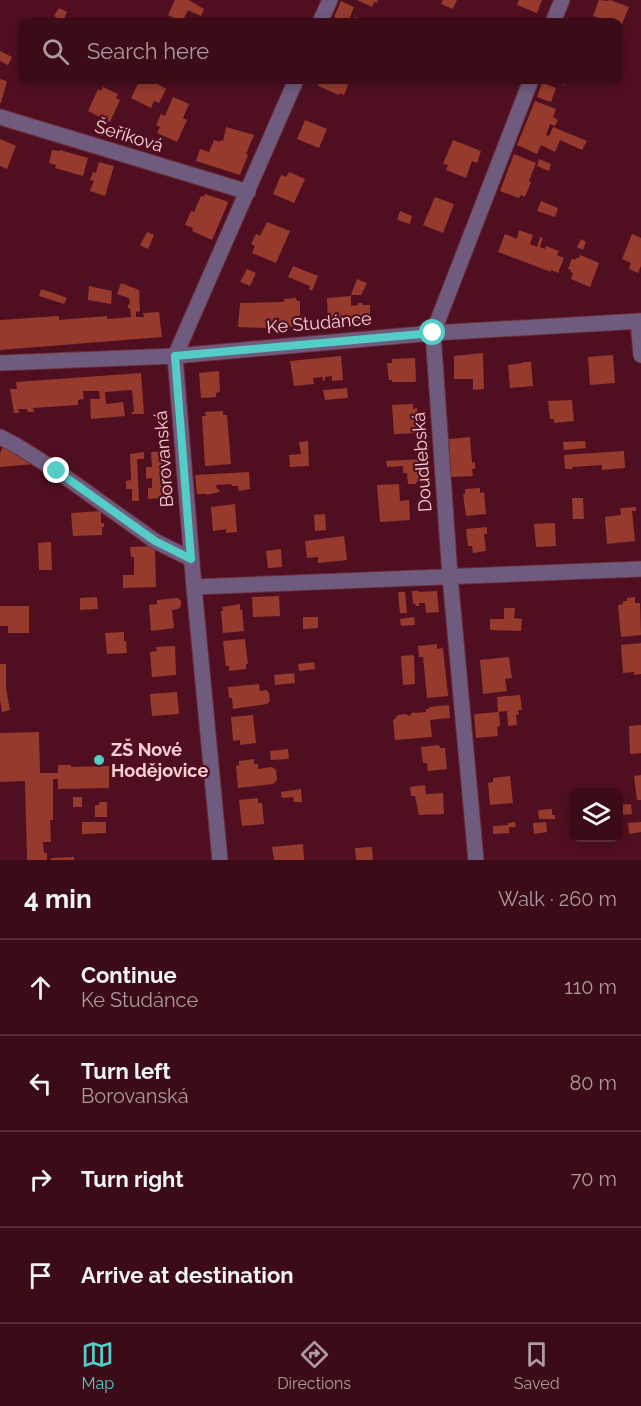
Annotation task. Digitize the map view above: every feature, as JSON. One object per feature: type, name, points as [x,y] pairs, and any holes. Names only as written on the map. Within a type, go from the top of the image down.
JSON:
[{"type":"street","points":[[322,18],[330,0]]},
{"type":"street","points":[[555,18],[562,0]]},
{"type":"street","name":"Borovanská","points":[[220,860],[191,559],[175,356],[294,84]]},
{"type":"street","name":"Doudlebská","points":[[476,860],[450,576],[433,333],[529,84]]},
{"type":"street","name":"Šeříková","points":[[0,117],[248,192]]},
{"type":"street","points":[[639,321],[641,355]]},
{"type":"street","name":"Ke Studánce","points":[[0,363],[175,356],[433,333],[639,321]]},
{"type":"street","points":[[0,437],[57,471],[155,541],[191,559]]},
{"type":"street","points":[[194,587],[641,569]]},
{"type":"building","points":[[175,0],[189,0],[204,9],[201,16],[188,10],[184,18],[174,18],[168,15]]},
{"type":"building","points":[[357,0],[378,0],[372,7]]},
{"type":"building","points":[[443,0],[457,0],[453,9],[441,4]]},
{"type":"building","points":[[519,0],[542,0],[537,13],[517,5]]},
{"type":"building","points":[[599,0],[610,0],[629,7],[623,22],[623,18],[593,16]]},
{"type":"building","points":[[341,1],[354,7],[350,18],[334,17]]},
{"type":"building","points":[[59,8],[67,12],[64,18],[54,16]]},
{"type":"building","points":[[0,51],[12,57],[8,65],[0,61]]},
{"type":"building","points":[[0,79],[7,81],[1,103],[0,103]]},
{"type":"building","points":[[138,84],[158,84],[166,89],[159,103],[154,101],[151,108],[131,98]]},
{"type":"building","points":[[319,84],[348,84],[344,95],[318,86]]},
{"type":"building","points":[[542,84],[556,88],[551,102],[537,97]]},
{"type":"building","points":[[103,87],[118,94],[116,98],[120,100],[110,122],[88,111],[98,89],[101,91]]},
{"type":"building","points":[[173,97],[189,104],[183,118],[187,120],[177,142],[157,133],[160,127],[156,125],[161,114],[165,116]]},
{"type":"building","points":[[535,101],[556,109],[553,117],[558,120],[555,126],[550,124],[546,135],[549,136],[553,127],[587,141],[582,150],[560,140],[555,152],[541,145],[537,154],[517,145]]},
{"type":"building","points":[[305,120],[327,129],[319,148],[297,139]]},
{"type":"building","points":[[226,127],[254,135],[240,175],[196,161],[200,149],[209,152],[214,140],[223,141]]},
{"type":"building","points":[[0,139],[16,146],[7,169],[0,166]]},
{"type":"building","points":[[453,140],[481,151],[477,163],[472,161],[466,178],[446,170],[448,165],[443,164]]},
{"type":"building","points":[[52,150],[88,158],[83,176],[55,168],[56,165],[49,163]]},
{"type":"building","points":[[514,154],[536,163],[525,197],[521,195],[519,198],[500,191]]},
{"type":"building","points":[[539,159],[551,164],[549,171],[537,166]]},
{"type":"building","points":[[99,162],[114,166],[105,196],[90,191],[94,181],[90,180],[93,172],[96,173]]},
{"type":"building","points":[[289,172],[305,179],[294,203],[273,194],[281,175],[286,177]]},
{"type":"building","points":[[205,194],[228,203],[212,240],[192,231],[193,228],[185,225],[191,211],[194,212],[201,196],[204,197]]},
{"type":"building","points":[[435,197],[454,204],[443,233],[423,225]]},
{"type":"building","points":[[541,201],[558,208],[555,217],[537,211]]},
{"type":"building","points":[[400,211],[412,216],[410,224],[397,220]]},
{"type":"building","points":[[267,222],[290,231],[276,263],[252,253],[255,246],[251,244],[256,234],[260,236]]},
{"type":"building","points":[[519,230],[533,235],[530,244],[537,247],[540,237],[543,238],[540,247],[545,249],[546,246],[559,251],[557,255],[564,258],[558,273],[498,252],[505,234],[517,239]]},
{"type":"building","points":[[147,232],[154,235],[148,249],[140,245]]},
{"type":"building","points":[[632,234],[641,238],[641,266],[638,273],[629,269],[631,263],[622,259]]},
{"type":"building","points":[[581,239],[586,242],[583,250],[577,247]]},
{"type":"building","points":[[580,255],[599,263],[590,287],[571,279],[573,273],[568,269],[572,258],[575,260]]},
{"type":"building","points":[[293,266],[318,276],[312,291],[309,289],[310,286],[288,277]]},
{"type":"building","points":[[247,269],[256,273],[250,286],[240,282]]},
{"type":"building","points":[[357,279],[367,283],[361,295],[351,295]]},
{"type":"building","points":[[121,283],[139,290],[140,311],[136,312],[136,317],[144,317],[143,313],[159,312],[162,337],[0,350],[0,320],[59,316],[59,320],[107,316],[107,319],[131,317],[130,308],[128,308],[129,298],[117,294]]},
{"type":"building","points":[[89,286],[112,291],[111,304],[88,300]]},
{"type":"building","points":[[41,289],[67,298],[64,304],[39,296]]},
{"type":"building","points":[[351,296],[351,306],[358,305],[358,303],[370,305],[370,320],[328,323],[327,298]]},
{"type":"building","points":[[296,298],[300,301],[300,326],[238,327],[240,303],[284,302],[284,299]]},
{"type":"building","points":[[483,353],[484,389],[473,390],[473,379],[454,379],[454,356]]},
{"type":"building","points":[[613,355],[615,383],[590,385],[588,357]]},
{"type":"building","points":[[341,356],[343,380],[332,381],[332,376],[325,377],[323,381],[322,377],[313,378],[314,384],[294,386],[290,361]]},
{"type":"building","points":[[415,358],[416,382],[389,380],[387,363],[392,363],[392,359]]},
{"type":"building","points":[[531,362],[533,386],[510,388],[508,365]]},
{"type":"building","points":[[219,371],[220,392],[216,393],[216,397],[201,398],[199,373]]},
{"type":"building","points":[[141,373],[144,414],[132,414],[131,412],[134,412],[132,390],[105,392],[106,404],[123,402],[125,416],[91,419],[90,399],[100,399],[99,391],[83,391],[84,399],[78,400],[78,405],[33,408],[34,412],[18,409],[19,413],[14,413],[10,389],[17,389],[16,382]]},
{"type":"building","points":[[347,388],[348,398],[325,400],[323,390]]},
{"type":"building","points":[[572,400],[574,421],[554,423],[554,419],[550,419],[548,401]]},
{"type":"building","points":[[413,404],[413,409],[417,408],[418,433],[394,434],[392,405]]},
{"type":"building","points":[[223,411],[223,415],[227,415],[231,464],[205,466],[202,416],[206,416],[205,412]]},
{"type":"building","points":[[470,437],[472,463],[475,462],[475,469],[472,469],[473,476],[451,477],[449,439]]},
{"type":"building","points":[[308,441],[309,466],[290,467],[289,455],[301,454],[299,442]]},
{"type":"building","points":[[585,441],[586,448],[564,450],[563,442]]},
{"type":"building","points":[[4,444],[35,464],[0,467],[0,453]]},
{"type":"building","points":[[168,451],[173,497],[148,499],[148,488],[152,488],[152,478],[146,479],[146,467],[152,467],[151,452]]},
{"type":"building","points":[[624,451],[625,468],[602,470],[602,465],[565,469],[564,455]]},
{"type":"building","points":[[144,452],[144,459],[137,459],[139,501],[132,501],[132,489],[126,489],[126,481],[131,480],[130,454]]},
{"type":"building","points":[[425,459],[426,483],[416,482],[416,484],[408,484],[407,473],[403,473],[403,466],[387,467],[386,461]]},
{"type":"building","points":[[249,472],[250,489],[239,491],[238,486],[231,484],[216,485],[219,492],[206,495],[197,494],[195,475]]},
{"type":"building","points":[[399,484],[400,501],[409,500],[410,520],[380,522],[377,485]]},
{"type":"building","points":[[480,488],[480,493],[484,492],[486,514],[466,516],[463,494],[465,494],[465,489]]},
{"type":"building","points":[[572,498],[583,498],[584,519],[573,519]]},
{"type":"building","points":[[235,504],[237,532],[226,533],[226,529],[213,531],[211,507]]},
{"type":"building","points":[[636,507],[636,511],[632,511],[635,541],[607,544],[605,517],[621,515],[620,508]]},
{"type":"building","points":[[101,511],[101,523],[104,523],[102,535],[73,536],[71,513]]},
{"type":"building","points":[[325,514],[326,530],[315,531],[314,515]]},
{"type":"building","points":[[555,523],[556,546],[536,547],[534,524]]},
{"type":"building","points":[[487,527],[487,534],[484,534],[486,551],[473,553],[472,546],[468,546],[466,529]]},
{"type":"building","points":[[344,536],[347,560],[318,563],[318,557],[307,558],[305,541]]},
{"type":"building","points":[[51,542],[52,570],[39,570],[38,543]]},
{"type":"building","points":[[155,546],[156,587],[123,588],[123,575],[134,575],[134,557],[131,557],[130,547]]},
{"type":"building","points":[[281,549],[282,567],[268,568],[266,551]]},
{"type":"building","points":[[412,591],[437,591],[439,612],[426,613],[425,603],[419,603],[419,606],[413,604]]},
{"type":"building","points":[[398,592],[405,592],[407,613],[400,613]]},
{"type":"building","points":[[279,596],[280,616],[253,617],[252,597]]},
{"type":"building","points":[[97,597],[98,609],[80,610],[80,598]]},
{"type":"building","points":[[635,597],[635,603],[640,603],[641,635],[621,637],[618,605],[627,601],[627,598]]},
{"type":"building","points":[[178,598],[181,606],[172,610],[174,628],[151,631],[149,605],[157,604],[157,600]]},
{"type":"building","points":[[240,604],[244,631],[223,633],[222,607]]},
{"type":"building","points":[[0,606],[29,606],[29,633],[8,633],[8,626],[0,626]]},
{"type":"building","points":[[504,608],[515,608],[514,618],[522,619],[521,631],[490,630],[490,619],[504,619]]},
{"type":"building","points":[[303,617],[318,617],[318,628],[303,629]]},
{"type":"building","points":[[414,617],[415,625],[401,626],[400,619]]},
{"type":"building","points":[[124,632],[127,653],[107,654],[105,633]]},
{"type":"building","points":[[245,639],[248,664],[246,664],[246,669],[229,671],[229,666],[226,666],[223,641]]},
{"type":"building","points":[[641,643],[641,674],[623,673],[621,645]]},
{"type":"building","points":[[437,644],[437,649],[443,648],[448,696],[427,698],[423,657],[419,657],[418,646]]},
{"type":"building","points":[[175,646],[176,675],[152,677],[150,652],[157,651],[156,647]]},
{"type":"building","points":[[414,655],[415,684],[403,685],[401,656]]},
{"type":"building","points":[[509,657],[512,678],[505,679],[507,691],[483,694],[480,660]]},
{"type":"building","points":[[314,662],[315,669],[299,671],[298,664]]},
{"type":"building","points":[[0,664],[6,664],[6,688],[10,710],[2,712],[0,700]]},
{"type":"building","points":[[294,673],[295,683],[275,685],[274,675]]},
{"type":"building","points":[[259,684],[260,691],[266,690],[269,693],[270,701],[267,704],[233,709],[228,687]]},
{"type":"building","points":[[177,692],[179,714],[152,716],[150,694]]},
{"type":"building","points":[[520,695],[522,710],[518,710],[519,714],[516,715],[517,725],[508,726],[507,711],[498,712],[497,697]]},
{"type":"building","points":[[449,705],[450,718],[430,720],[432,737],[395,740],[393,721],[398,715],[409,716],[413,712],[426,712],[429,707]]},
{"type":"building","points":[[499,712],[498,736],[476,738],[474,714]]},
{"type":"building","points":[[253,715],[256,743],[240,745],[240,740],[233,741],[231,717]]},
{"type":"building","points":[[641,725],[641,753],[630,754],[629,726]]},
{"type":"building","name":"ZŠ Nové Hodějovice","points":[[39,732],[40,773],[58,773],[58,765],[109,766],[109,788],[58,789],[58,779],[53,779],[51,842],[43,842],[47,860],[27,860],[25,781],[0,782],[0,733]]},
{"type":"building","points":[[439,745],[440,748],[445,748],[447,769],[428,771],[427,763],[423,763],[421,747]]},
{"type":"building","points":[[288,749],[289,759],[271,760],[270,751]]},
{"type":"building","points":[[254,759],[254,764],[258,764],[258,769],[272,767],[276,770],[277,780],[273,784],[238,788],[236,766],[239,765],[239,761]]},
{"type":"building","points":[[641,775],[641,800],[637,800],[634,776]]},
{"type":"building","points":[[510,776],[513,803],[490,805],[488,783],[493,782],[493,778]]},
{"type":"building","points":[[425,785],[426,794],[443,793],[444,814],[419,815],[415,796],[411,796],[410,787]]},
{"type":"building","points":[[301,789],[302,802],[294,802],[293,797],[282,798],[281,792]]},
{"type":"building","points":[[73,797],[82,797],[82,807],[73,807]]},
{"type":"building","points":[[258,798],[258,803],[262,803],[264,824],[242,826],[239,800]]},
{"type":"building","points":[[99,802],[107,802],[107,817],[95,817],[95,805],[99,805]]},
{"type":"building","points":[[631,804],[632,814],[623,815],[623,805]]},
{"type":"building","points":[[552,809],[555,819],[539,819],[538,810]]},
{"type":"building","points":[[82,822],[106,822],[106,833],[82,834]]},
{"type":"building","points":[[515,822],[516,827],[509,827],[509,833],[493,834],[493,826]]},
{"type":"building","points":[[546,822],[547,832],[534,834],[533,823]]},
{"type":"building","points":[[641,822],[641,832],[629,834],[628,823]]},
{"type":"building","points":[[303,844],[304,860],[274,860],[272,847]]},
{"type":"building","points":[[372,847],[373,860],[356,860],[355,848]]},
{"type":"building","points":[[74,857],[74,860],[51,860],[51,858]]},
{"type":"place","name":"ZŠ Nové Hodějovice","points":[[99,760]]},
{"type":"route","points":[[57,471],[155,541],[191,559],[175,356],[433,333]]}]
